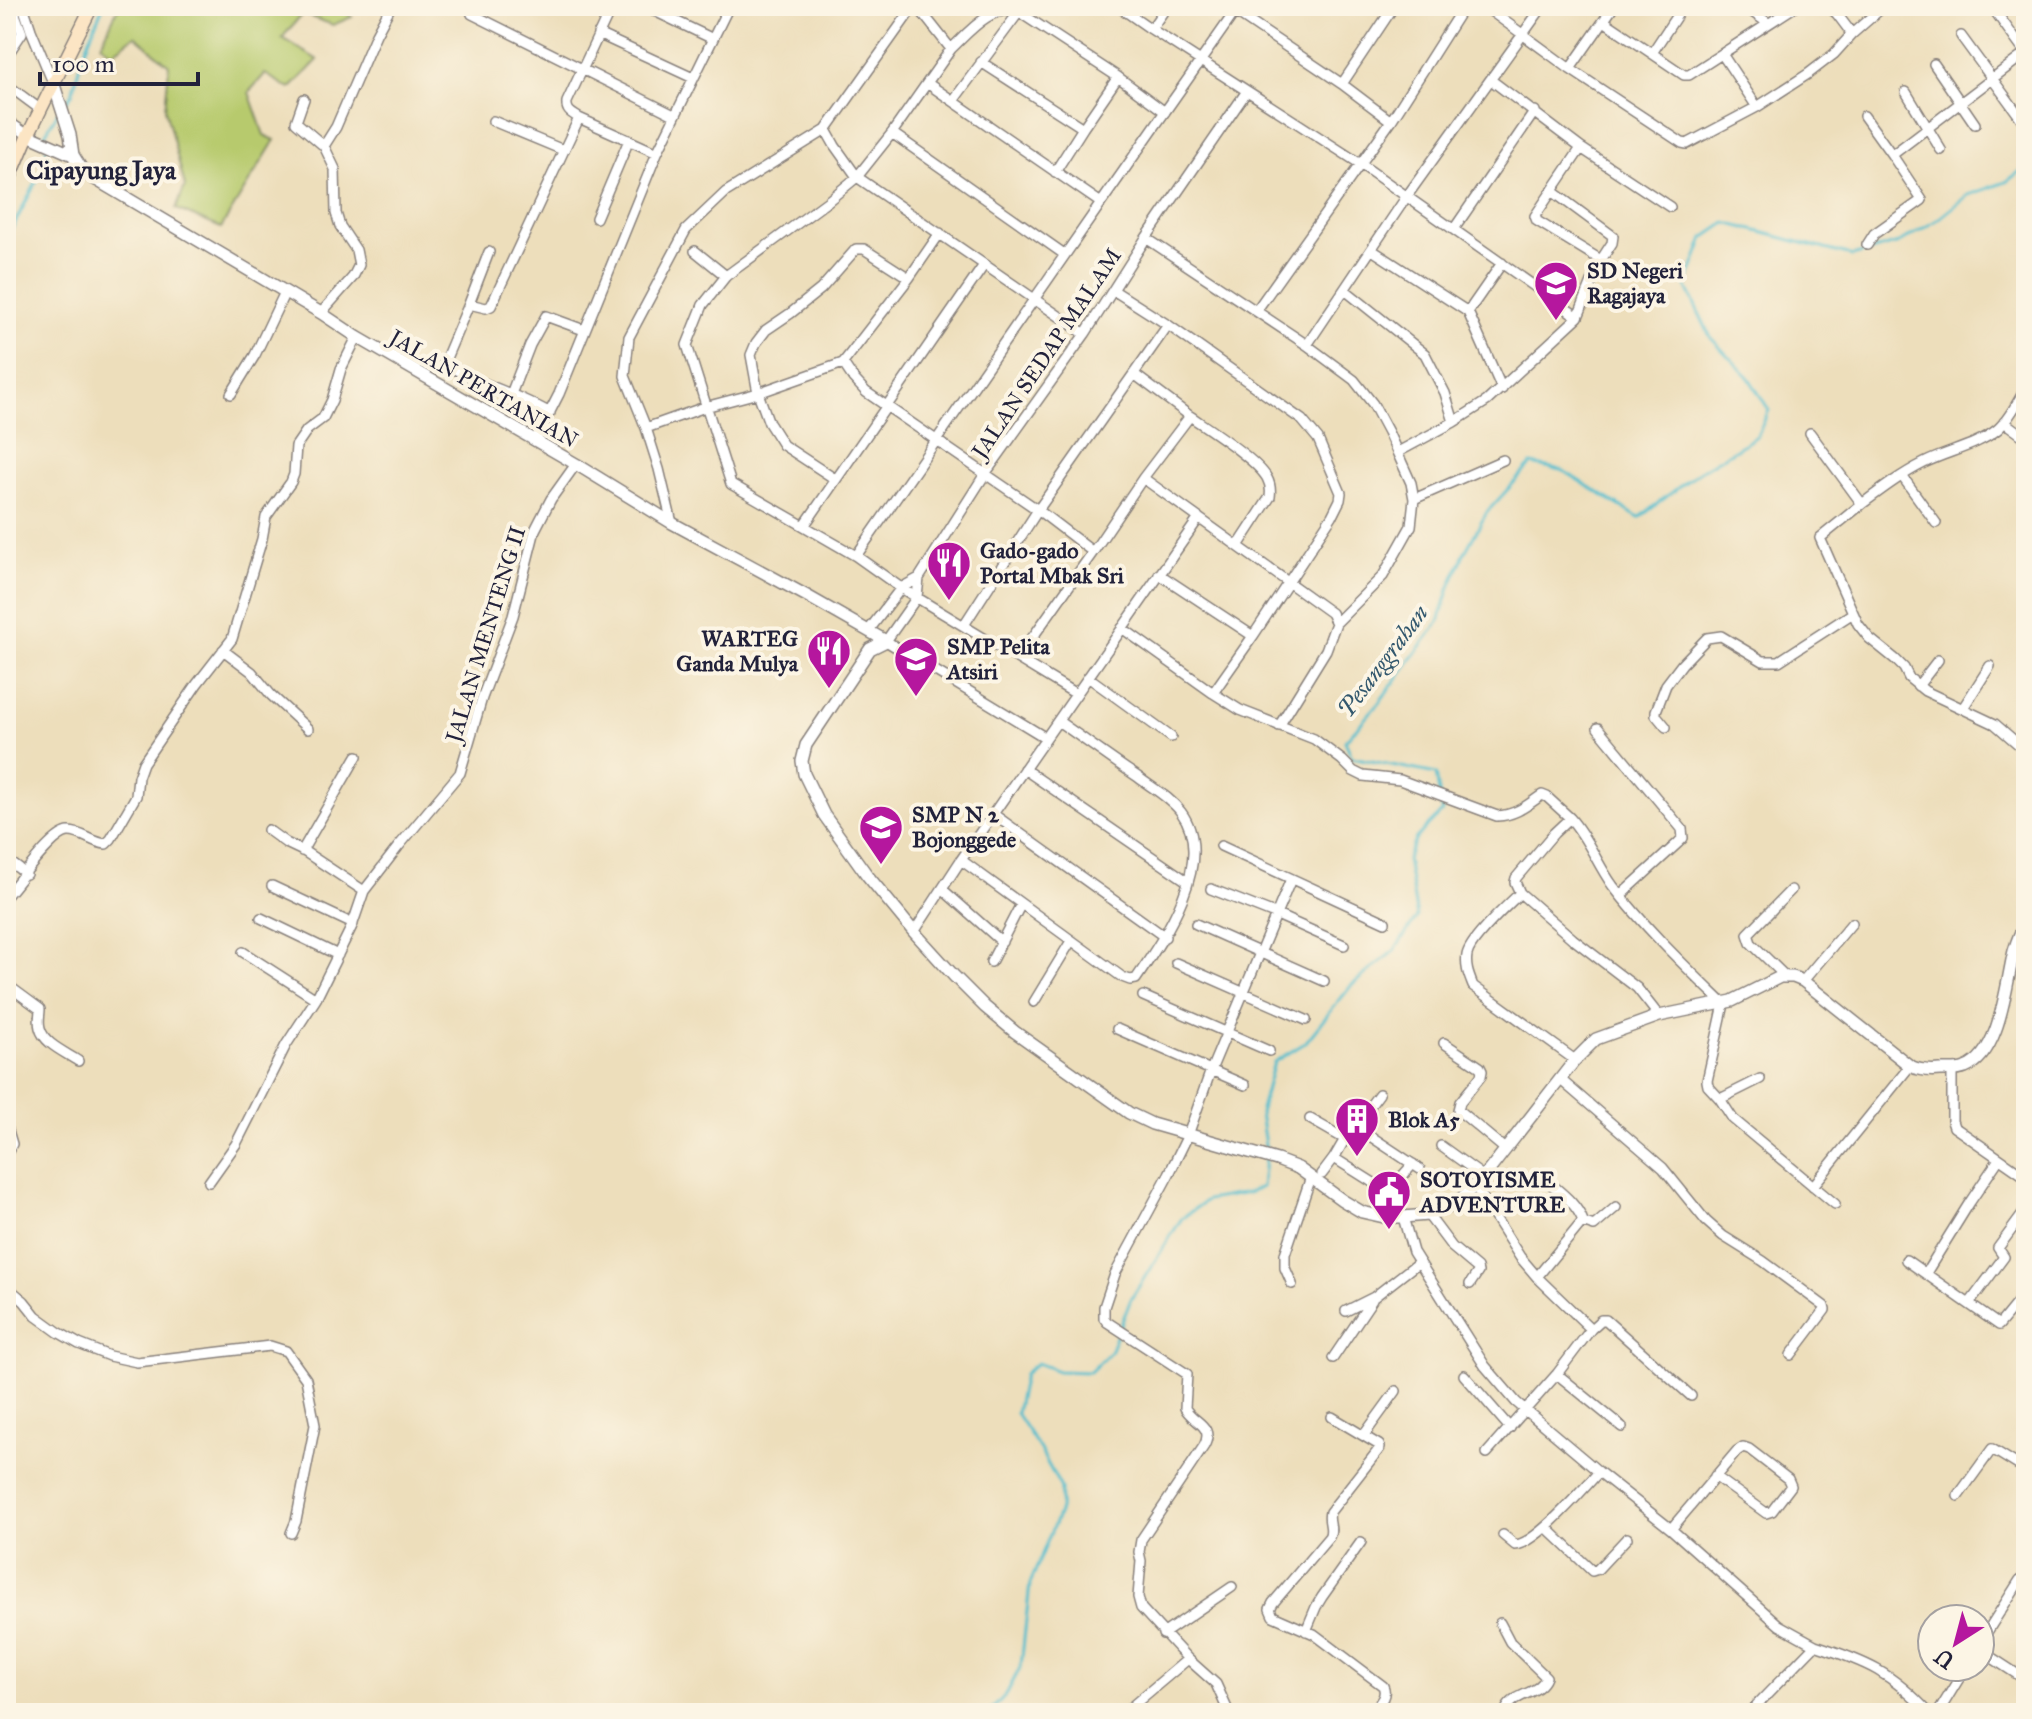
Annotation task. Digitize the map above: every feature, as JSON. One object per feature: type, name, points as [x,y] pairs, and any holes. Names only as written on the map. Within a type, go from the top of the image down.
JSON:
[{"type":"main road","points":[[6,187],[34,138],[41,110],[92,6]]},
{"type":"street","points":[[6,57],[22,33],[12,6]]},
{"type":"street","points":[[23,6],[54,85],[73,155]]},
{"type":"street","points":[[324,146],[336,127],[391,6]]},
{"type":"street","points":[[472,6],[472,14],[674,115]]},
{"type":"street","points":[[612,6],[567,107],[579,118],[657,153]]},
{"type":"street","points":[[644,6],[713,39]]},
{"type":"street","points":[[535,441],[550,413],[657,153],[729,6]]},
{"type":"street","points":[[672,523],[646,428],[625,376],[629,337],[686,230],[726,192],[826,130],[915,6],[951,49]]},
{"type":"street","points":[[1118,6],[1357,162],[1578,317]]},
{"type":"street","points":[[1151,29],[1167,6]]},
{"type":"street","points":[[1326,6],[1335,6]]},
{"type":"street","points":[[1256,311],[1357,162],[1391,121],[1464,6]]},
{"type":"street","points":[[1484,6],[1570,69],[1687,144],[1757,107],[1834,54],[1884,6]]},
{"type":"street","points":[[1307,345],[1407,196],[1543,6]]},
{"type":"street","points":[[1570,69],[1614,6]]},
{"type":"street","points":[[1652,53],[1683,6]]},
{"type":"street","points":[[1744,6],[1768,23]]},
{"type":"street","points":[[1604,21],[1684,75],[1689,75],[1796,6]]},
{"type":"street","points":[[1828,6],[1852,34]]},
{"type":"street","points":[[1342,84],[1389,8]]},
{"type":"street","points":[[953,101],[1021,9]]},
{"type":"street","points":[[1076,694],[901,588],[856,556],[731,484],[687,345],[703,305],[726,276],[857,177],[951,49],[976,25],[1000,10],[1021,9],[1165,112]]},
{"type":"street","points":[[856,556],[1237,9],[1391,121]]},
{"type":"street","points":[[1892,155],[2026,53],[1995,11]]},
{"type":"street","points":[[598,34],[693,78]]},
{"type":"street","points":[[1961,36],[2026,125]]},
{"type":"street","points":[[1722,54],[1757,107]]},
{"type":"street","points":[[981,62],[1083,128]]},
{"type":"street","points":[[1934,64],[1975,124]]},
{"type":"street","points":[[1055,172],[1118,77]]},
{"type":"street","points":[[1491,80],[1581,148],[1670,207]]},
{"type":"street","points":[[927,83],[1101,203]]},
{"type":"street","points":[[6,84],[41,110]]},
{"type":"street","name":"JALAN SEDAP MALAM","points":[[869,630],[901,588],[919,578],[985,474],[1085,334],[1146,238],[1247,91]]},
{"type":"street","points":[[1906,92],[1941,150]]},
{"type":"street","points":[[304,99],[296,122],[324,146],[335,169],[336,213],[340,226],[356,250],[359,265],[353,277],[321,313]]},
{"type":"street","points":[[1454,229],[1535,111]]},
{"type":"street","points":[[1864,116],[1922,200],[1874,234],[1867,245]]},
{"type":"street","points":[[469,304],[486,308],[491,306],[579,118]]},
{"type":"street","points":[[6,120],[34,138]]},
{"type":"street","points":[[493,121],[563,150]]},
{"type":"street","points":[[826,130],[857,177],[1085,334]]},
{"type":"street","points":[[892,133],[1064,254]]},
{"type":"street","name":"JALAN PERTANIAN","points":[[34,138],[73,155],[81,168],[93,178],[672,523],[886,641]]},
{"type":"street","points":[[596,218],[629,140]]},
{"type":"street","points":[[1581,148],[1535,216],[1601,260]]},
{"type":"street","points":[[1398,452],[1487,401],[1578,317],[1613,239],[1611,233],[1552,191]]},
{"type":"street","points":[[646,428],[843,363],[940,233]]},
{"type":"street","points":[[1146,238],[1307,345],[1354,380],[1373,404],[1411,483],[1414,499],[1411,526],[1383,576],[1336,623],[1326,650],[1279,726]]},
{"type":"street","points":[[835,479],[783,445],[769,423],[758,393],[751,355],[766,330],[821,289],[856,249],[868,251],[909,278]]},
{"type":"street","points":[[1372,250],[1468,312],[1502,389]]},
{"type":"street","points":[[695,251],[726,276]]},
{"type":"street","points":[[489,252],[444,363],[550,413]]},
{"type":"street","points":[[1468,312],[1502,263]]},
{"type":"street","points":[[804,526],[984,265]]},
{"type":"street","points":[[1113,290],[1302,420],[1318,439],[1341,493],[1332,516],[1213,693]]},
{"type":"street","points":[[1345,290],[1425,354],[1445,393],[1454,422]]},
{"type":"street","points":[[231,394],[255,355],[285,292]]},
{"type":"street","points":[[511,394],[530,345],[546,316],[584,330]]},
{"type":"street","points":[[964,625],[1038,510],[1168,325]]},
{"type":"street","points":[[6,896],[51,842],[62,834],[73,832],[100,844],[109,842],[136,796],[143,763],[232,639],[266,517],[291,482],[296,446],[307,430],[323,418],[357,337]]},
{"type":"street","points":[[843,363],[866,392],[1038,510],[1093,552]]},
{"type":"street","points":[[1134,374],[1254,464],[1269,481],[1270,497],[1238,546]]},
{"type":"street","points":[[2026,388],[1995,432],[1902,476],[1820,538],[1862,631],[1895,659],[1918,686],[1995,724],[2026,749]]},
{"type":"street","points":[[1018,658],[1190,416]]},
{"type":"street","points":[[2004,422],[2026,438]]},
{"type":"street","points":[[1810,433],[1862,504]]},
{"type":"street","points":[[1414,499],[1503,460]]},
{"type":"street","name":"JALAN MENTENG II","points":[[209,1182],[236,1144],[286,1045],[316,999],[353,924],[364,891],[460,773],[482,698],[513,616],[535,530],[551,499],[576,464]]},
{"type":"street","points":[[1902,476],[1936,523]]},
{"type":"street","points":[[1143,478],[1331,613],[1336,623]]},
{"type":"street","points":[[914,932],[1199,518]]},
{"type":"street","points":[[1159,574],[1253,636]]},
{"type":"street","points":[[919,578],[917,597],[886,641],[870,649],[806,745],[802,761],[804,774],[824,815],[867,875],[914,932],[985,1007],[1064,1068],[1129,1113],[1152,1124],[1255,1153],[1317,1176],[1342,1200],[1362,1212],[1403,1217],[1428,1215],[1454,1205],[1484,1177],[1575,1060],[1596,1039],[1659,1016],[1724,1004],[1775,978],[1785,976],[1803,981],[1910,1066],[1924,1071],[1967,1067],[1980,1057],[2002,1012],[2013,954],[2026,922]]},
{"type":"street","points":[[1666,727],[1656,711],[1666,685],[1707,638],[1721,636],[1763,661],[1779,661],[1853,613]]},
{"type":"street","points":[[1122,628],[1240,710],[1314,739],[1363,776],[1400,780],[1497,816],[1508,816],[1542,795],[1547,797],[1579,828],[1612,885],[1662,944],[1724,1004]]},
{"type":"street","points":[[869,630],[870,649]]},
{"type":"street","points":[[886,641],[1046,738]]},
{"type":"street","points":[[223,650],[256,676],[271,695],[308,729]]},
{"type":"street","points":[[1918,686],[1938,660]]},
{"type":"street","points":[[1963,708],[1990,666]]},
{"type":"street","points":[[1088,677],[1171,737]]},
{"type":"street","points":[[961,860],[1122,977],[1136,979],[1165,937],[1178,911],[1191,866],[1189,830],[1175,805],[1058,721]]},
{"type":"street","points":[[1598,728],[1682,829],[1683,838],[1621,895]]},
{"type":"street","points":[[302,851],[357,756]]},
{"type":"street","points":[[1024,769],[1187,881]]},
{"type":"street","points":[[993,814],[1165,937]]},
{"type":"street","points":[[1570,818],[1515,882],[1520,893],[1637,988],[1659,1016]]},
{"type":"street","points":[[268,830],[364,891]]},
{"type":"street","points":[[1221,846],[1385,922]]},
{"type":"street","points":[[6,859],[26,874]]},
{"type":"street","points":[[1229,1713],[1216,1684],[1163,1634],[1139,1602],[1141,1540],[1204,1446],[1208,1434],[1185,1408],[1187,1374],[1107,1322],[1104,1307],[1115,1274],[1188,1135],[1211,1070],[1291,879]]},
{"type":"street","points":[[272,886],[353,924]]},
{"type":"street","points":[[942,889],[1002,942]]},
{"type":"street","points":[[1211,889],[1344,945]]},
{"type":"street","points":[[1785,976],[1751,943],[1748,934],[1791,890]]},
{"type":"street","points":[[1520,893],[1481,933],[1467,953],[1467,968],[1473,986],[1575,1060]]},
{"type":"street","points":[[991,962],[1021,904]]},
{"type":"street","points":[[261,918],[338,955]]},
{"type":"street","points":[[1803,981],[1852,923]]},
{"type":"street","points":[[1196,924],[1324,981]]},
{"type":"street","points":[[1034,1002],[1071,941]]},
{"type":"street","points":[[243,952],[316,999]]},
{"type":"street","points":[[1176,963],[1306,1020]]},
{"type":"street","points":[[6,984],[40,1009],[39,1024],[47,1042],[78,1061]]},
{"type":"street","points":[[1143,996],[1269,1051]]},
{"type":"street","points":[[1724,1004],[1708,1086],[1733,1119],[1835,1204]]},
{"type":"street","points":[[1117,1029],[1245,1085]]},
{"type":"street","points":[[1444,1043],[1482,1071],[1460,1102],[1458,1110],[1506,1150]]},
{"type":"street","points":[[1813,1186],[1910,1066]]},
{"type":"street","points":[[1952,1070],[1954,1127],[2026,1177]]},
{"type":"street","points":[[1720,1099],[1760,1079]]},
{"type":"street","points":[[1561,1080],[1663,1168],[1706,1221],[1723,1236],[1824,1306],[1825,1310],[1791,1355]]},
{"type":"street","points":[[1292,1284],[1285,1268],[1285,1254],[1317,1176],[1334,1158],[1379,1094]]},
{"type":"street","points":[[1310,1119],[1345,1139]]},
{"type":"street","points":[[6,1124],[12,1144],[6,1155]]},
{"type":"street","points":[[1355,1126],[1416,1167],[1388,1192]]},
{"type":"street","points":[[1441,1146],[1484,1177]]},
{"type":"street","points":[[1334,1158],[1388,1192],[1403,1217],[1408,1240],[1419,1262],[1485,1366],[1526,1411],[1671,1529],[1779,1625],[1815,1645],[1856,1658],[1886,1674],[1909,1691],[1929,1713]]},
{"type":"street","points":[[1926,1273],[1999,1159]]},
{"type":"street","points":[[1551,1184],[1575,1205],[1583,1221],[1594,1226],[1616,1207]]},
{"type":"street","points":[[1475,1186],[1520,1257],[1591,1329]]},
{"type":"street","points":[[1969,1304],[2004,1256],[1998,1248],[2026,1210]]},
{"type":"street","points":[[1428,1215],[1452,1247],[1477,1268],[1478,1272],[1470,1284]]},
{"type":"street","points":[[1537,1277],[1583,1221]]},
{"type":"street","points":[[1906,1260],[1999,1325],[2026,1292]]},
{"type":"street","points":[[1346,1311],[1374,1297],[1419,1262]]},
{"type":"street","points":[[6,1286],[44,1323],[79,1344],[109,1356],[137,1362],[270,1346],[286,1351],[306,1379],[315,1425],[291,1533]]},
{"type":"street","points":[[1333,1358],[1374,1297]]},
{"type":"street","points":[[1487,1453],[1601,1320],[1606,1320],[1691,1396]]},
{"type":"street","points":[[1557,1374],[1622,1427]]},
{"type":"street","points":[[1464,1375],[1510,1428]]},
{"type":"street","points":[[1364,1435],[1396,1391]]},
{"type":"street","points":[[1332,1417],[1380,1448],[1330,1512],[1329,1537],[1270,1607],[1270,1612],[1314,1634],[1383,1686],[1384,1696],[1372,1713]]},
{"type":"street","points":[[1671,1529],[1715,1476],[1737,1451],[1745,1447],[1788,1479],[1791,1486],[1772,1511],[1766,1513],[1715,1476]]},
{"type":"street","points":[[1958,1496],[1992,1449],[2026,1470]]},
{"type":"street","points":[[1503,1535],[1518,1546],[1546,1527],[1599,1472]]},
{"type":"street","points":[[1546,1527],[1592,1571],[1598,1569],[1627,1538]]},
{"type":"street","points":[[1306,1631],[1322,1597],[1361,1542]]},
{"type":"street","points":[[1996,1618],[2020,1580]]},
{"type":"street","points":[[1163,1634],[1232,1587]]},
{"type":"street","points":[[1500,1623],[1510,1642],[1546,1677],[1542,1686],[1510,1702],[1508,1713]]},
{"type":"street","points":[[1749,1713],[1815,1645]]},
{"type":"street","points":[[1124,1713],[1188,1659]]},
{"type":"street","points":[[1996,1660],[2026,1680]]},
{"type":"street","points":[[1938,1713],[1956,1683]]},
{"type":"green space","points":[[119,6],[341,6],[352,17],[333,25],[302,14],[282,38],[318,60],[290,89],[265,74],[249,92],[264,135],[275,140],[221,228],[176,209],[185,186],[165,109],[169,65],[135,36],[112,53],[101,44]]},
{"type":"waterway","points":[[63,106],[72,94],[82,57],[103,6]]},
{"type":"waterway","points":[[46,140],[45,134],[58,112]]},
{"type":"waterway","points":[[6,240],[48,159],[46,148]]},
{"type":"waterway","name":"Pesanggrahan","points":[[1266,1151],[1260,1113],[1274,1062],[1305,1043],[1351,986],[1395,950],[1417,917],[1407,859],[1416,838],[1442,812],[1436,774],[1352,757],[1345,741],[1378,704],[1439,622],[1464,554],[1487,512],[1531,464],[1562,470],[1639,518],[1697,473],[1757,436],[1769,410],[1749,378],[1711,338],[1686,286],[1704,238],[1726,223],[1852,256],[1899,243],[1937,220],[1968,195],[2006,182],[2026,167]]},
{"type":"waterway","name":"Pesanggrahan","points":[[989,1713],[1007,1693],[1021,1666],[1030,1584],[1060,1510],[1061,1488],[1016,1413],[1024,1374],[1037,1363],[1058,1371],[1090,1372],[1110,1352],[1131,1299],[1182,1218],[1207,1200],[1248,1193],[1262,1187],[1265,1159]]},
{"type":"place","name":"SD Negeri Ragajaya","points":[[1556,322]]},
{"type":"place","name":"Gado-gado Portal Mbak Sri","points":[[949,602]]},
{"type":"place","name":"WARTEG Ganda Mulya","points":[[829,690]]},
{"type":"place","name":"SMP Pelita Atsiri","points":[[916,698]]},
{"type":"place","name":"SMP N 2 Bojonggede","points":[[881,866]]},
{"type":"place","name":"Blok A5","points":[[1357,1158]]},
{"type":"place","name":"SOTOYISME ADVENTURE","points":[[1389,1231]]},
{"type":"district","name":"Cipayung Jaya","points":[[101,170]]}]
